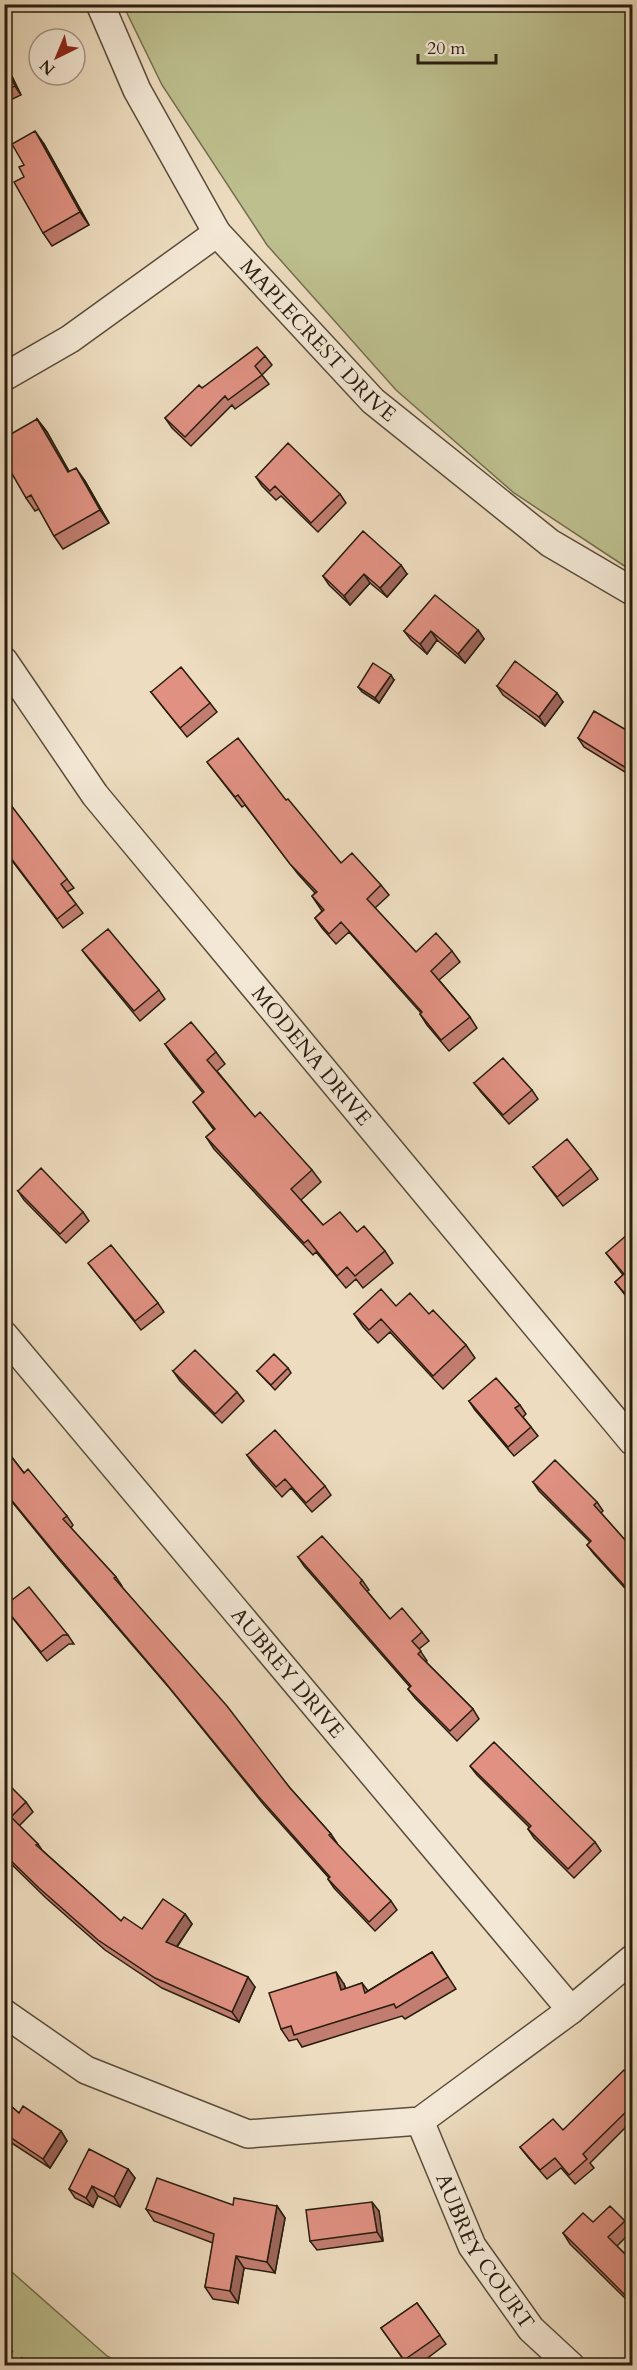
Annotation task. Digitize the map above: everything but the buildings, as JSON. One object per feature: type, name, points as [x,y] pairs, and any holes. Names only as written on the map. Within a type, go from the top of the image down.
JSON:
[{"type":"street","name":"MAPLECREST DRIVE","points":[[100,4],[137,90],[217,233],[373,400],[550,543],[633,591]]},
{"type":"street","points":[[4,377],[70,339],[217,233]]},
{"type":"street","name":"MODENA DRIVE","points":[[4,661],[95,795],[633,1442]]},
{"type":"street","name":"AUBREY DRIVE","points":[[4,1335],[571,2010]]},
{"type":"street","points":[[4,2013],[86,2070],[248,2134],[420,2121],[571,2010],[633,1959]]},
{"type":"street","name":"AUBREY COURT","points":[[420,2121],[472,2246],[531,2329],[571,2366]]},
{"type":"green space","points":[[123,5],[632,5],[632,571],[514,493],[396,390],[267,245],[162,85]]},
{"type":"green space","points":[[5,2266],[107,2356],[123,2365],[5,2365]]},
{"type":"railway","points":[[4,2347],[31,2366]]}]
